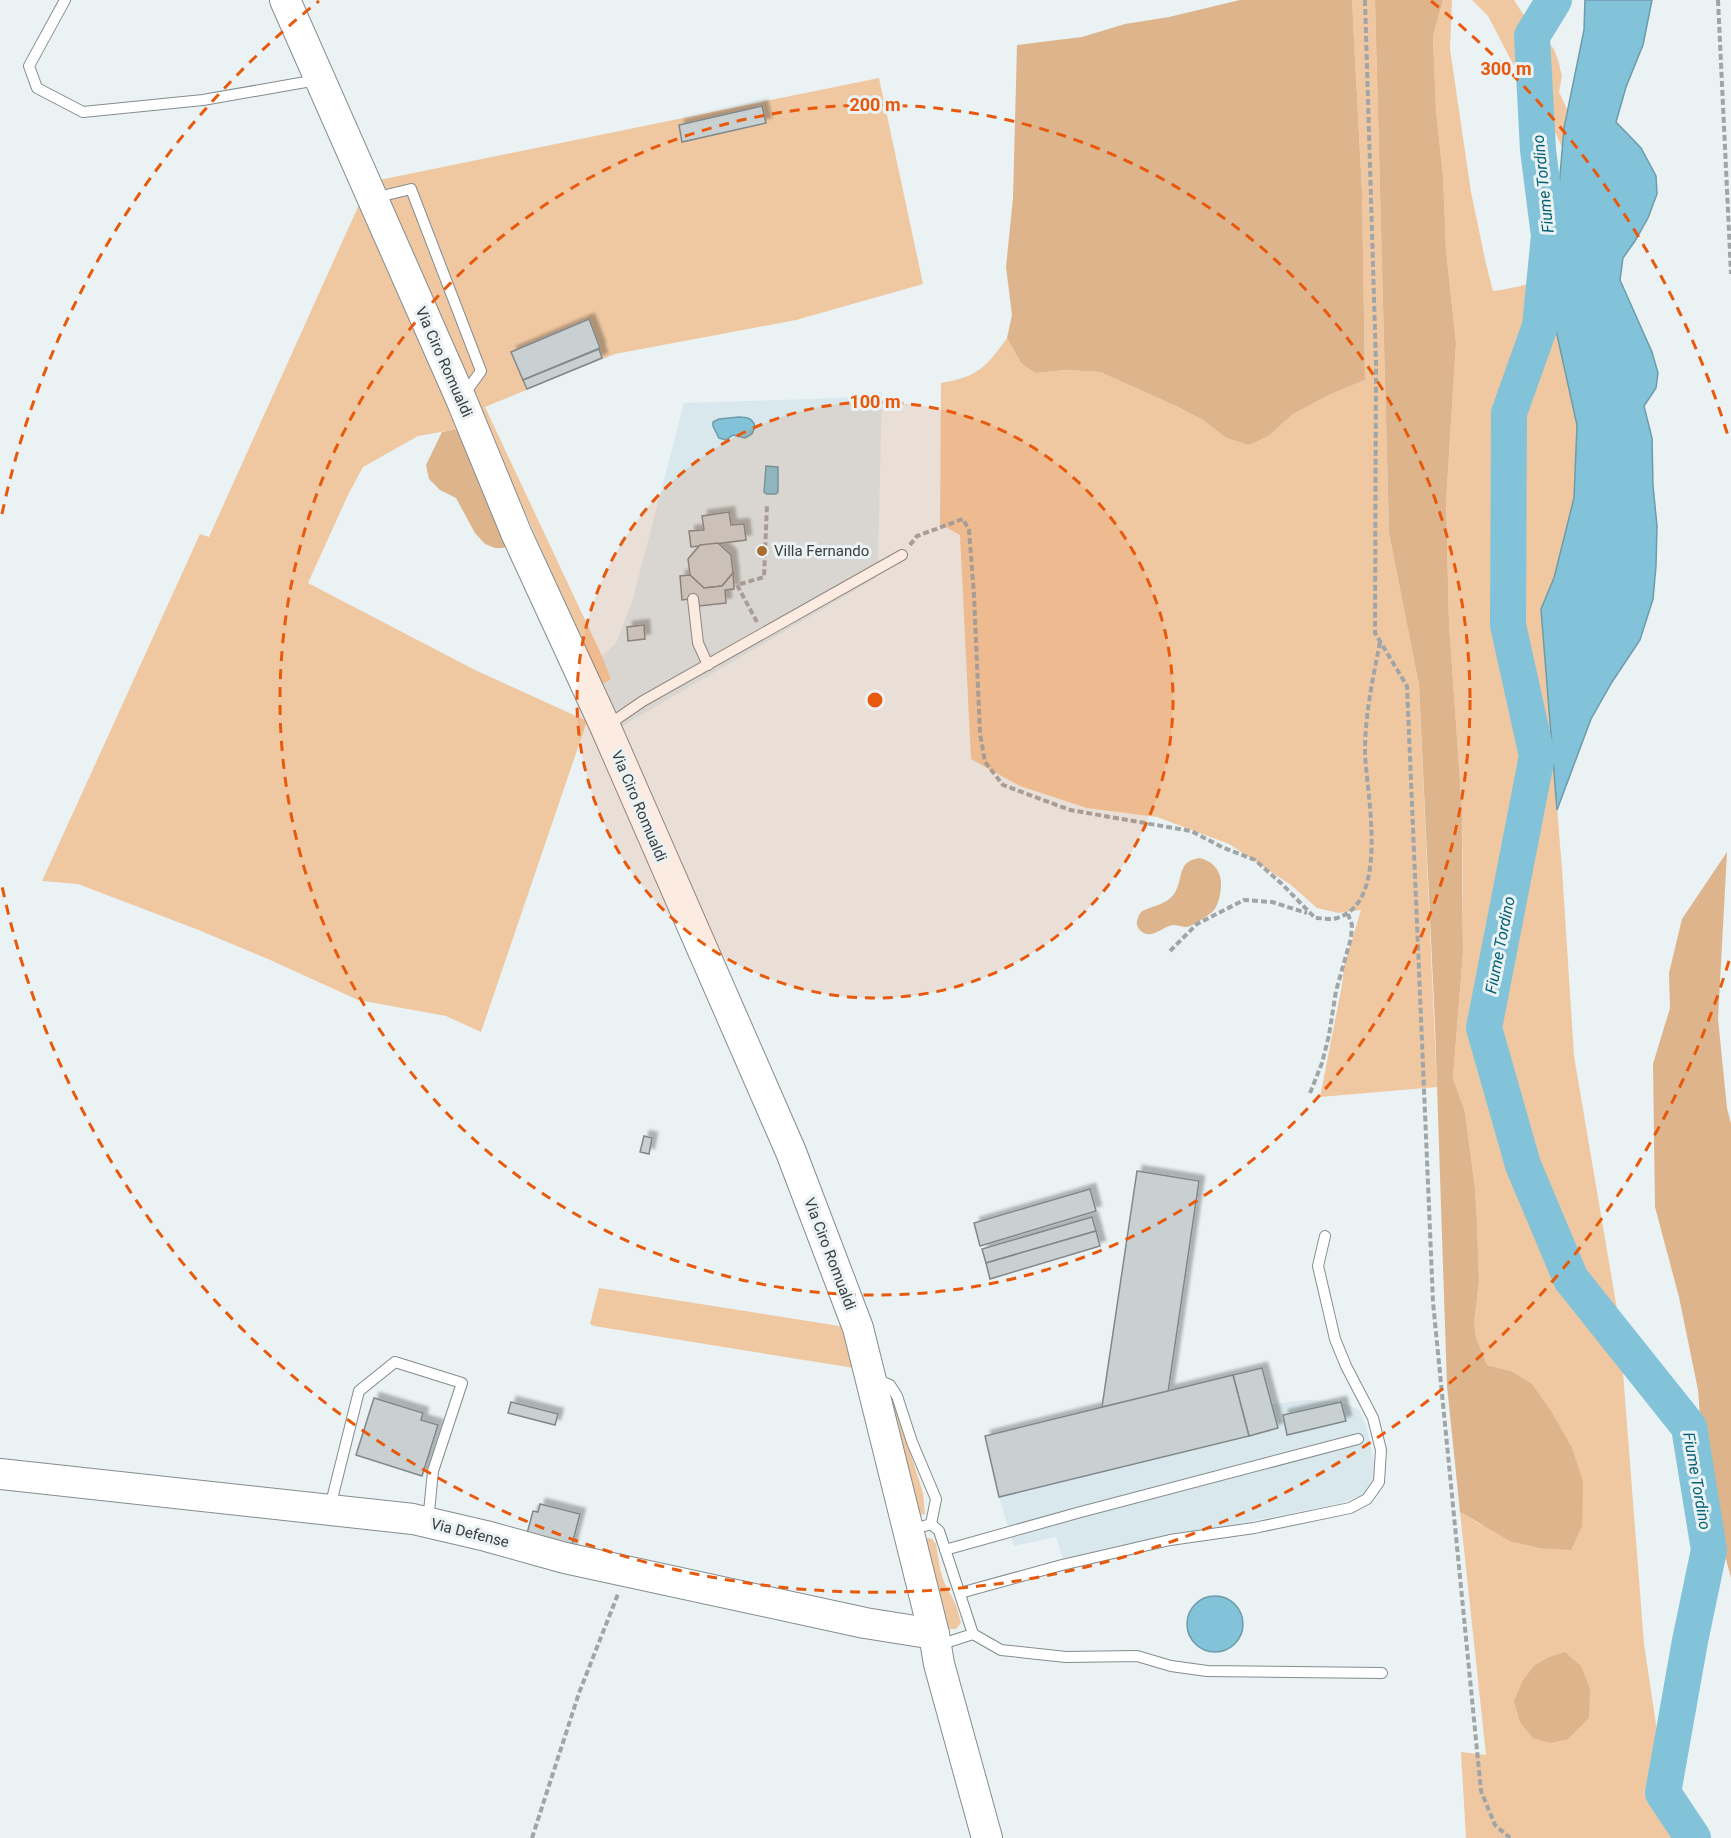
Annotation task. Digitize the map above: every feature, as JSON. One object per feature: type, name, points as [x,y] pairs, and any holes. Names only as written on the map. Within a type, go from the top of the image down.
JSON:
[{"type":"main road","name":"Via Ciro Romualdi","points":[[285,0],[363,173],[372,199],[461,399],[517,535],[605,726],[791,1152],[858,1328],[872,1383],[920,1528],[935,1640],[987,1838]]},
{"type":"main road","name":"Via Defense","points":[[0,1474],[330,1508],[413,1519],[565,1558],[935,1640]]},
{"type":"lane","points":[[65,0],[29,66],[37,88],[83,112],[203,100],[320,80]]},
{"type":"lane","points":[[372,199],[411,189],[481,371],[461,399]]},
{"type":"lane","points":[[605,726],[643,701],[902,555]]},
{"type":"lane","points":[[693,599],[698,643],[708,665]]},
{"type":"lane","points":[[960,1593],[1062,1565],[1170,1540],[1254,1528],[1350,1508],[1367,1499],[1379,1482],[1382,1450],[1373,1418],[1335,1339],[1318,1266],[1325,1236]]},
{"type":"lane","points":[[330,1508],[359,1391],[395,1362],[462,1383],[433,1471],[428,1522]]},
{"type":"lane","points":[[945,1550],[1358,1439]]},
{"type":"lane","points":[[920,1528],[939,1532],[973,1634]]},
{"type":"lane","points":[[935,1640],[973,1634],[1001,1650],[1066,1658],[1137,1656],[1171,1666],[1207,1671],[1382,1673]]},
{"type":"path","points":[[1365,0],[1376,364],[1375,633],[1407,686],[1433,1302],[1481,1791],[1495,1825],[1510,1838]]},
{"type":"path","points":[[1718,0],[1731,274]]},
{"type":"path","points":[[763,634],[737,585],[764,577],[766,505]]},
{"type":"path","points":[[902,555],[917,536],[949,523],[963,519],[969,530],[980,733],[985,762],[1003,785],[1070,810],[1191,831],[1224,848],[1255,860],[1315,918],[1335,919],[1348,914],[1367,885],[1372,862],[1370,799],[1365,753],[1366,729],[1380,641]]},
{"type":"path","points":[[1170,951],[1197,924],[1244,900],[1272,902],[1311,914]]},
{"type":"path","points":[[1311,1094],[1329,1035],[1336,991],[1351,938],[1352,925],[1348,914]]},
{"type":"path","points":[[532,1838],[579,1694],[627,1571]]},
{"type":"shaded area","points":[[1240,0],[1352,0],[1362,192],[1365,380],[1331,394],[1293,414],[1270,435],[1249,445],[1225,437],[1203,420],[1178,407],[1100,372],[1066,370],[1035,373],[1021,363],[1007,338],[1012,315],[1006,267],[1013,198],[1017,45],[1082,37],[1125,24],[1169,17]]},
{"type":"shaded area","points":[[1352,0],[1375,0],[1389,533],[1419,685],[1437,1087],[1320,1097],[1344,966],[1361,910],[1338,913],[1317,908],[1291,885],[1229,844],[1157,817],[1087,808],[1020,786],[971,759],[960,535],[940,524],[941,383],[973,374],[987,363],[1007,338],[1021,363],[1035,373],[1066,370],[1100,372],[1203,420],[1225,437],[1270,435],[1293,414],[1331,394],[1365,380],[1362,192]]},
{"type":"shaded area","points":[[1375,0],[1443,0],[1433,36],[1446,250],[1456,343],[1446,502],[1449,623],[1462,810],[1463,952],[1453,1078],[1465,1112],[1475,1188],[1479,1281],[1474,1324],[1476,1337],[1487,1365],[1511,1371],[1532,1384],[1551,1411],[1572,1448],[1583,1482],[1582,1526],[1571,1550],[1539,1548],[1510,1541],[1460,1512],[1447,1386],[1435,1025],[1419,685],[1389,533]]},
{"type":"shaded area","points":[[1443,0],[1452,0],[1450,49],[1471,192],[1493,291],[1553,280],[1557,335],[1577,425],[1574,498],[1554,578],[1541,609],[1562,869],[1574,1056],[1619,1321],[1644,1644],[1673,1838],[1466,1838],[1461,1752],[1486,1755],[1460,1512],[1483,1526],[1511,1371],[1487,1365],[1476,1337],[1474,1324],[1479,1281],[1475,1188],[1465,1112],[1453,1078],[1463,952],[1462,810],[1449,623],[1446,502],[1456,343],[1446,250],[1433,36]]},
{"type":"shaded area","points":[[1472,0],[1514,0],[1523,14],[1554,49],[1562,76],[1559,92],[1567,109],[1562,147],[1543,106],[1514,66],[1488,16]]},
{"type":"shaded area","points":[[879,78],[923,284],[796,320],[615,354],[485,407],[602,656],[611,679],[601,685],[379,180]]},
{"type":"shaded area","points":[[362,198],[464,428],[418,436],[363,467],[308,583],[475,670],[587,721],[481,1032],[446,1016],[358,1000],[196,929],[78,884],[42,881],[200,534],[209,537]]},
{"type":"shaded area","name":"Villa Fernando","points":[[882,392],[876,578],[619,728],[601,685],[611,679],[602,656],[616,643],[632,602],[684,403],[842,398]]},
{"type":"shaded area","points":[[464,428],[511,542],[503,548],[485,544],[475,533],[456,498],[440,490],[429,479],[426,465],[442,432]]},
{"type":"shaded area","points":[[1727,852],[1718,1019],[1727,1108],[1731,1124],[1731,1578],[1705,1482],[1698,1390],[1679,1297],[1655,1207],[1653,1064],[1670,1008],[1669,973],[1682,919]]},
{"type":"shaded area","points":[[1199,858],[1212,864],[1219,874],[1220,894],[1214,910],[1189,926],[1173,925],[1156,933],[1143,933],[1137,923],[1141,912],[1170,898],[1177,888],[1184,867],[1192,860]]},
{"type":"shaded area","points":[[599,1288],[846,1327],[854,1368],[594,1326],[590,1324]]},
{"type":"shaded area","points":[[888,1394],[896,1407],[923,1493],[925,1514],[918,1515]]},
{"type":"shaded area","points":[[1308,1400],[1341,1402],[1359,1410],[1367,1429],[1374,1464],[1374,1479],[1364,1494],[1342,1503],[1063,1559],[1056,1537],[1014,1546],[999,1497],[1277,1429],[1271,1404]]},
{"type":"shaded area","points":[[928,1538],[936,1544],[944,1582],[956,1605],[961,1623],[956,1629],[946,1629],[923,1540]]},
{"type":"shaded area","points":[[1565,1652],[1581,1666],[1590,1689],[1589,1718],[1568,1739],[1550,1743],[1533,1738],[1520,1722],[1514,1701],[1523,1680],[1535,1665]]},
{"type":"water","points":[[1585,0],[1652,0],[1643,45],[1626,87],[1616,122],[1641,148],[1656,176],[1657,194],[1648,218],[1623,258],[1620,280],[1652,352],[1658,373],[1656,388],[1644,406],[1652,438],[1657,526],[1656,566],[1653,599],[1640,640],[1591,719],[1557,810],[1541,609],[1554,578],[1574,498],[1577,425],[1557,335],[1553,257],[1564,128],[1584,30]]},
{"type":"water","points":[[739,417],[752,421],[755,426],[752,434],[745,438],[733,435],[726,440],[719,438],[713,422],[719,419]]},
{"type":"water","points":[[766,466],[778,467],[778,492],[776,494],[764,492]]},
{"type":"water","points":[[1215,1596],[1226,1598],[1235,1604],[1241,1613],[1243,1624],[1241,1635],[1235,1644],[1226,1650],[1215,1652],[1204,1650],[1195,1644],[1189,1635],[1187,1624],[1189,1613],[1195,1604],[1204,1598]]},
{"type":"building","points":[[762,106],[766,123],[682,142],[679,125]]},
{"type":"building","points":[[589,319],[600,348],[523,380],[511,352]]},
{"type":"building","points":[[599,349],[602,358],[527,389],[523,380]]},
{"type":"building","points":[[729,512],[731,525],[744,524],[746,540],[691,547],[689,531],[704,530],[702,516]]},
{"type":"building","points":[[718,543],[731,555],[733,573],[722,586],[704,588],[690,575],[688,559],[700,545]]},
{"type":"building","points":[[733,573],[734,589],[725,590],[726,603],[699,606],[698,598],[682,600],[680,576],[690,575],[704,588],[722,586]]},
{"type":"building","points":[[644,625],[645,639],[628,641],[627,627]]},
{"type":"building","points":[[644,1136],[652,1138],[649,1154],[640,1152]]},
{"type":"building","points":[[1137,1171],[1199,1181],[1168,1392],[1102,1407]]},
{"type":"building","points":[[1090,1189],[1096,1211],[980,1246],[974,1223]]},
{"type":"building","points":[[1092,1217],[1096,1231],[986,1263],[982,1249]]},
{"type":"building","points":[[1096,1231],[1100,1246],[990,1279],[986,1263]]},
{"type":"building","points":[[1262,1368],[1278,1428],[1249,1436],[1233,1375]]},
{"type":"building","points":[[1233,1375],[1249,1436],[999,1497],[985,1436]]},
{"type":"building","points":[[374,1398],[423,1413],[421,1420],[438,1425],[422,1476],[356,1455]]},
{"type":"building","points":[[511,1402],[558,1414],[555,1425],[508,1413]]},
{"type":"building","points":[[1341,1402],[1346,1421],[1287,1435],[1283,1415]]},
{"type":"building","points":[[540,1504],[580,1514],[570,1552],[525,1541],[533,1511],[538,1512]]},
{"type":"waterway","name":"Fiume Tordino","points":[[1554,0],[1532,36],[1538,150],[1549,236],[1540,326],[1509,413],[1508,625],[1537,756],[1484,1028],[1523,1165],[1571,1279],[1689,1427],[1709,1550],[1663,1793],[1693,1838]]},
{"type":"place","name":"Villa Fernando","points":[[762,551]]}]
